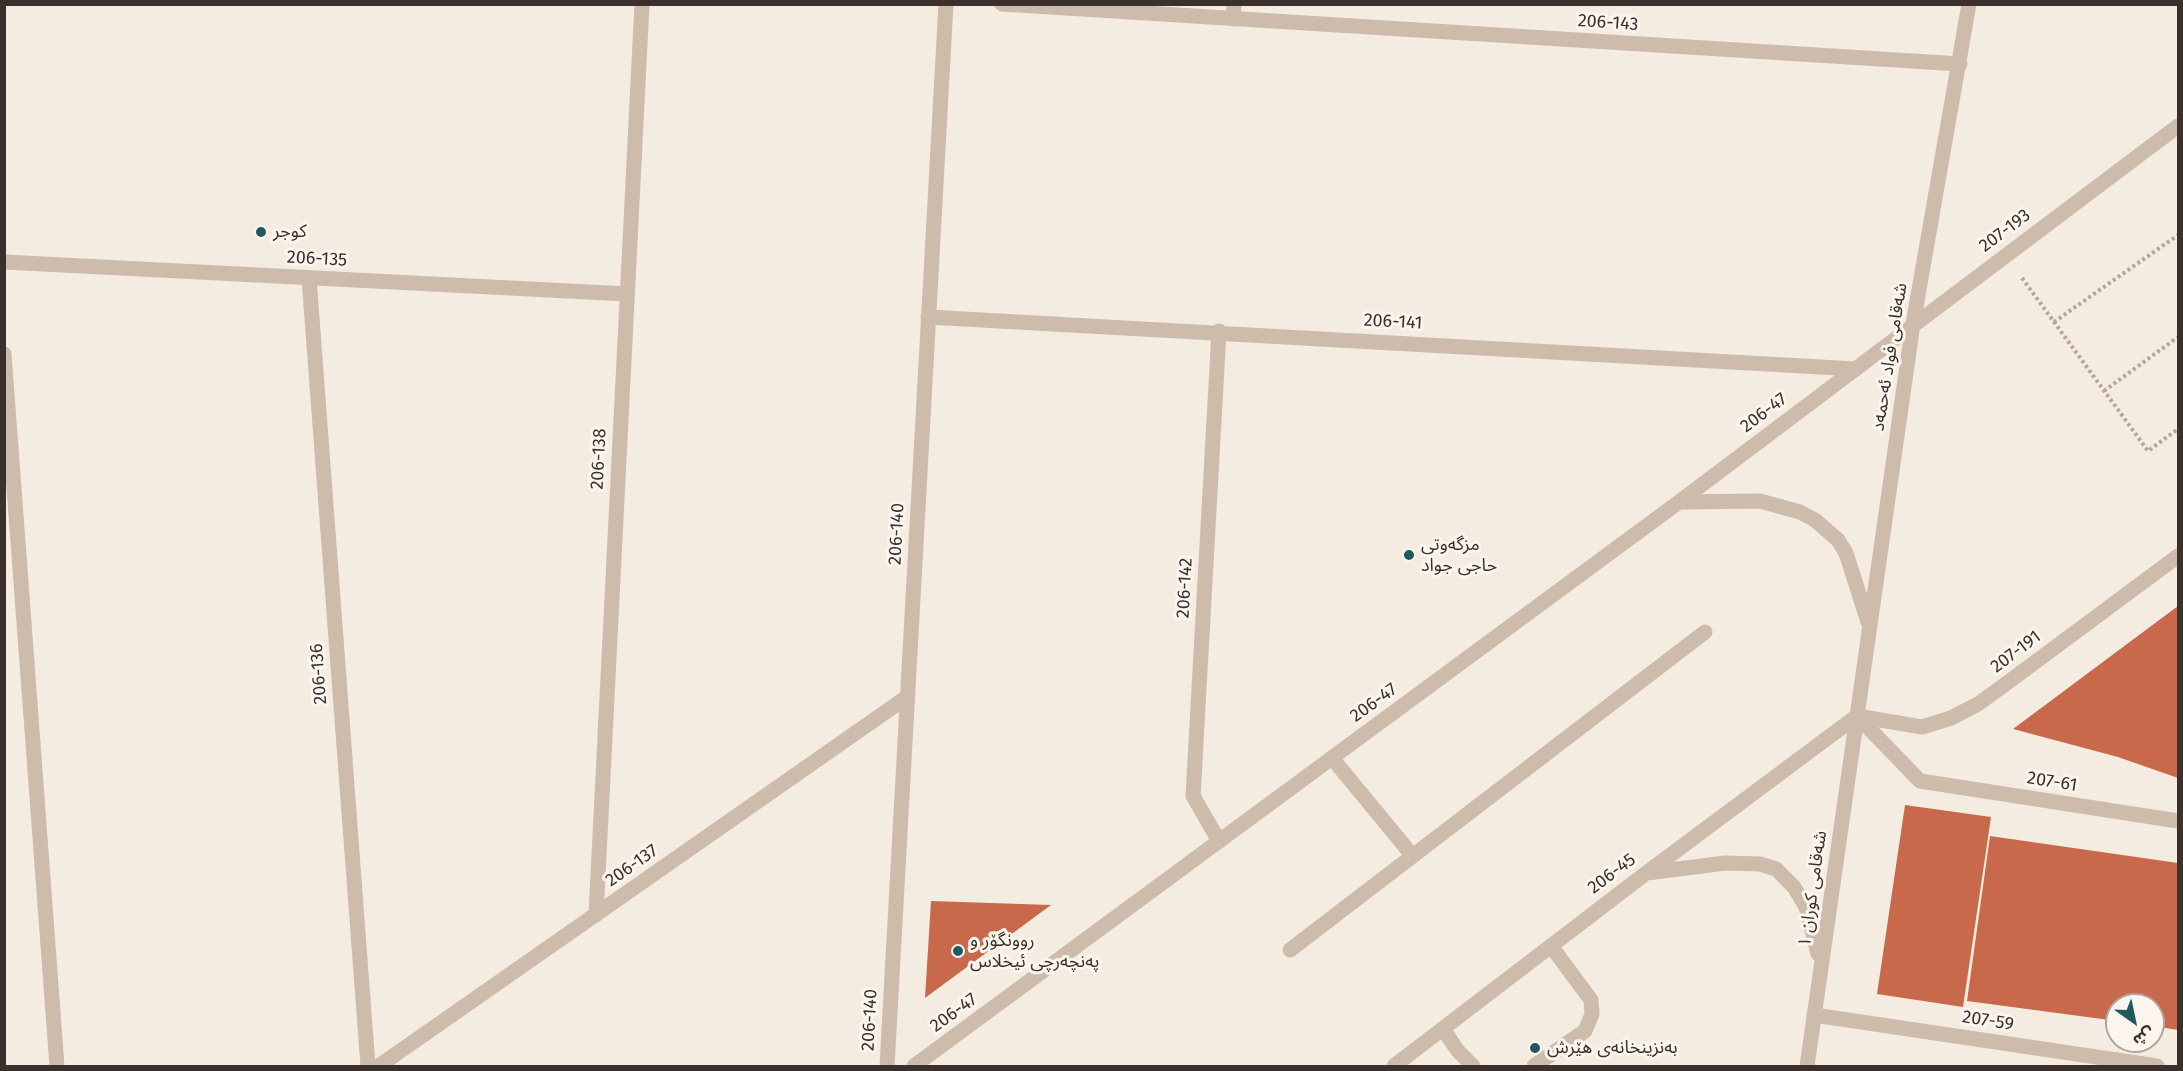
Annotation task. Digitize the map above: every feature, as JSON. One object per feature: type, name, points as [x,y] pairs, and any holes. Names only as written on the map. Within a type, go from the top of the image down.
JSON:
[{"type":"street","name":"206-138","points":[[596,915],[642,4]]},
{"type":"street","name":"206-140","points":[[886,1066],[946,4]]},
{"type":"street","name":"206-143","points":[[1002,4],[1234,12],[1960,64]]},
{"type":"street","name":"شەقامی فواد ئەحمەد","points":[[1857,717],[1913,324],[1969,4]]},
{"type":"street","name":"207-193","points":[[1856,369],[2178,126]]},
{"type":"street","name":"206-135","points":[[4,262],[627,294]]},
{"type":"street","name":"206-136","points":[[309,278],[368,1066]]},
{"type":"street","name":"206-141","points":[[928,317],[1219,331],[1856,369]]},
{"type":"street","name":"206-142","points":[[1219,331],[1193,795],[1219,841]]},
{"type":"street","points":[[4,354],[57,1066]]},
{"type":"street","name":"206-47","points":[[914,1066],[1856,369]]},
{"type":"street","points":[[1679,502],[1760,501],[1800,512],[1815,520],[1833,535],[1846,553],[1870,627]]},
{"type":"street","name":"207-191","points":[[1857,717],[1922,727],[1951,718],[1978,704],[2178,556]]},
{"type":"street","points":[[1290,950],[1705,632]]},
{"type":"street","name":"206-137","points":[[379,1066],[907,697]]},
{"type":"street","name":"207-61","points":[[1857,717],[1920,781],[2178,821]]},
{"type":"street","name":"206-45","points":[[1394,1066],[1644,874],[1857,717]]},
{"type":"street","name":"شەقامی کوران ١","points":[[1807,1066],[1857,717]]},
{"type":"street","points":[[1332,758],[1412,855]]},
{"type":"street","points":[[1644,874],[1725,863],[1760,864],[1776,869],[1794,886],[1806,907],[1816,942],[1819,981]]},
{"type":"street","points":[[1534,1066],[1585,1031],[1592,1014],[1591,1000],[1551,946]]},
{"type":"street","name":"207-59","points":[[1815,1015],[2058,1059],[2157,1066]]},
{"type":"street","points":[[1443,1029],[1458,1051],[1473,1066]]},
{"type":"path","points":[[2054,322],[2178,235]]},
{"type":"path","points":[[2021,278],[2148,451],[2178,429]]},
{"type":"path","points":[[2104,391],[2178,337]]},
{"type":"building","points":[[2178,606],[2178,778],[2118,757],[2013,729]]},
{"type":"building","points":[[1905,805],[1991,817],[1963,1007],[1877,994]]},
{"type":"building","points":[[1990,836],[2178,863],[2178,1030],[2165,1028],[2165,993],[2105,993],[2105,1019],[1967,1001]]},
{"type":"building","name":"روونگۆر و په‌نچه‌رچی ئیخلاس","points":[[931,901],[1051,905],[925,998]]},
{"type":"place","name":"كوجر","points":[[261,232]]},
{"type":"place","name":"مزگەوتی حاجی جواد","points":[[1409,555]]},
{"type":"place","name":"روونگۆر و په‌نچه‌رچی ئیخلاس","points":[[958,951]]},
{"type":"place","name":"بەنزینخانەی هێرش","points":[[1535,1048]]}]
